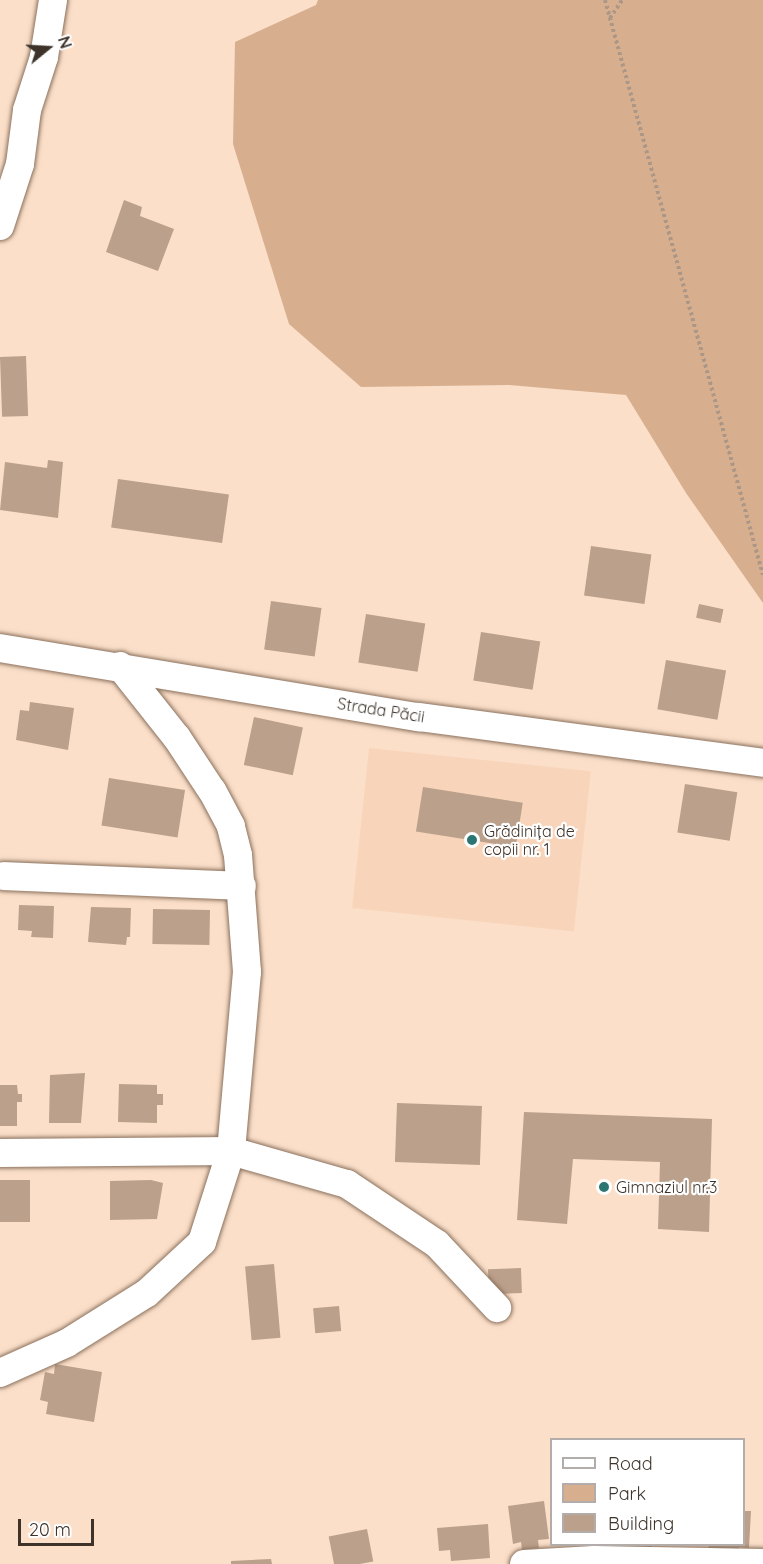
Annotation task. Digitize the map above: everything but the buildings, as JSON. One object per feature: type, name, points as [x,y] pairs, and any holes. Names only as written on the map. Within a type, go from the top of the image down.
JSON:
[{"type":"street","points":[[0,226],[20,164],[27,110],[44,57],[53,0]]},
{"type":"street","name":"Strada Păcii","points":[[0,648],[419,717],[763,764]]},
{"type":"street","points":[[0,1373],[67,1343],[147,1293],[201,1242],[231,1151],[247,972],[242,886],[231,825],[177,738],[120,666]]},
{"type":"street","points":[[4,876],[242,886]]},
{"type":"street","points":[[0,1153],[231,1151],[347,1184],[437,1244],[497,1308]]},
{"type":"street","points":[[524,1564],[594,1560],[763,1563]]},
{"type":"path","points":[[605,0],[763,575]]},
{"type":"path","points":[[610,18],[622,0]]},
{"type":"shaded area","name":"Grădinița de copii nr. 1","points":[[369,748],[591,771],[574,931],[352,908]]},
{"type":"green space","points":[[318,0],[763,0],[763,603],[686,493],[626,395],[509,385],[361,387],[289,324],[233,144],[235,42],[316,5]]},
{"type":"place","name":"Grădinița de copii nr. 1","points":[[472,840]]},
{"type":"place","name":"Gimnaziul nr.3","points":[[604,1187]]}]
